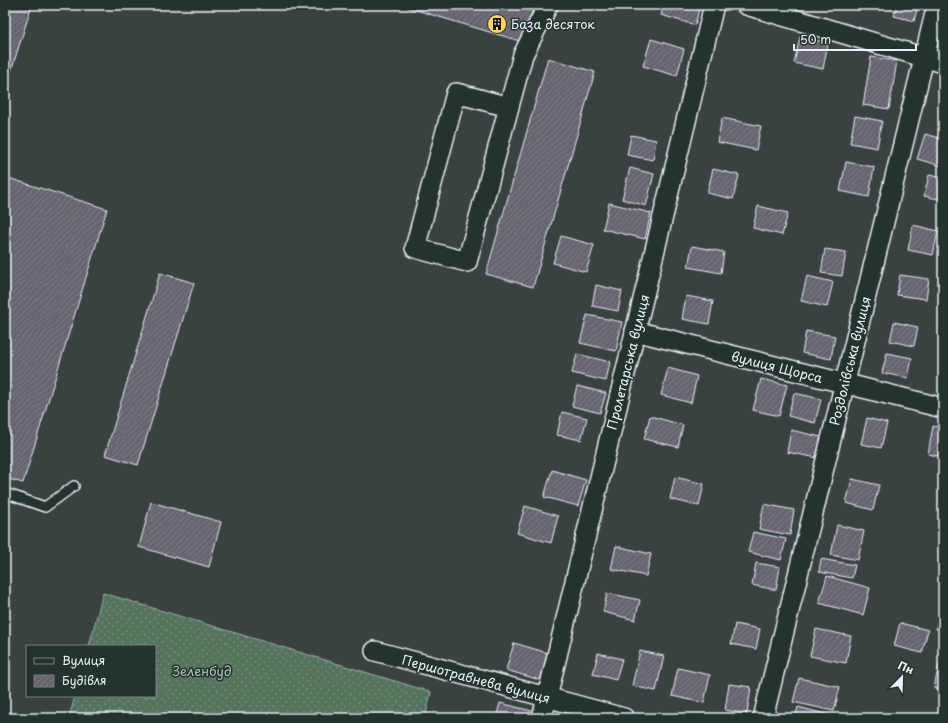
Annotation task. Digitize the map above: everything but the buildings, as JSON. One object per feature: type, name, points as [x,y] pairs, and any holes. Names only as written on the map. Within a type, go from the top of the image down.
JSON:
[{"type":"street","points":[[509,107],[456,93],[415,248],[467,262],[509,107],[523,55],[548,5]]},
{"type":"street","name":"Пролетарська вулиця","points":[[542,718],[714,5]]},
{"type":"street","points":[[746,5],[943,63]]},
{"type":"street","name":"Роздолівська вулиця","points":[[763,718],[937,5]]},
{"type":"street","name":"вулиця Щорса","points":[[635,331],[943,408]]},
{"type":"street","name":"Першотравнева вулиця","points":[[375,651],[624,718]]},
{"type":"lane","points":[[5,493],[46,507],[74,486]]},
{"type":"green space","name":"Зеленбуд","points":[[103,593],[431,692],[425,718],[69,718],[75,697],[156,697],[156,645],[89,645]]},
{"type":"place","name":"База десяток","points":[[497,24]]}]
